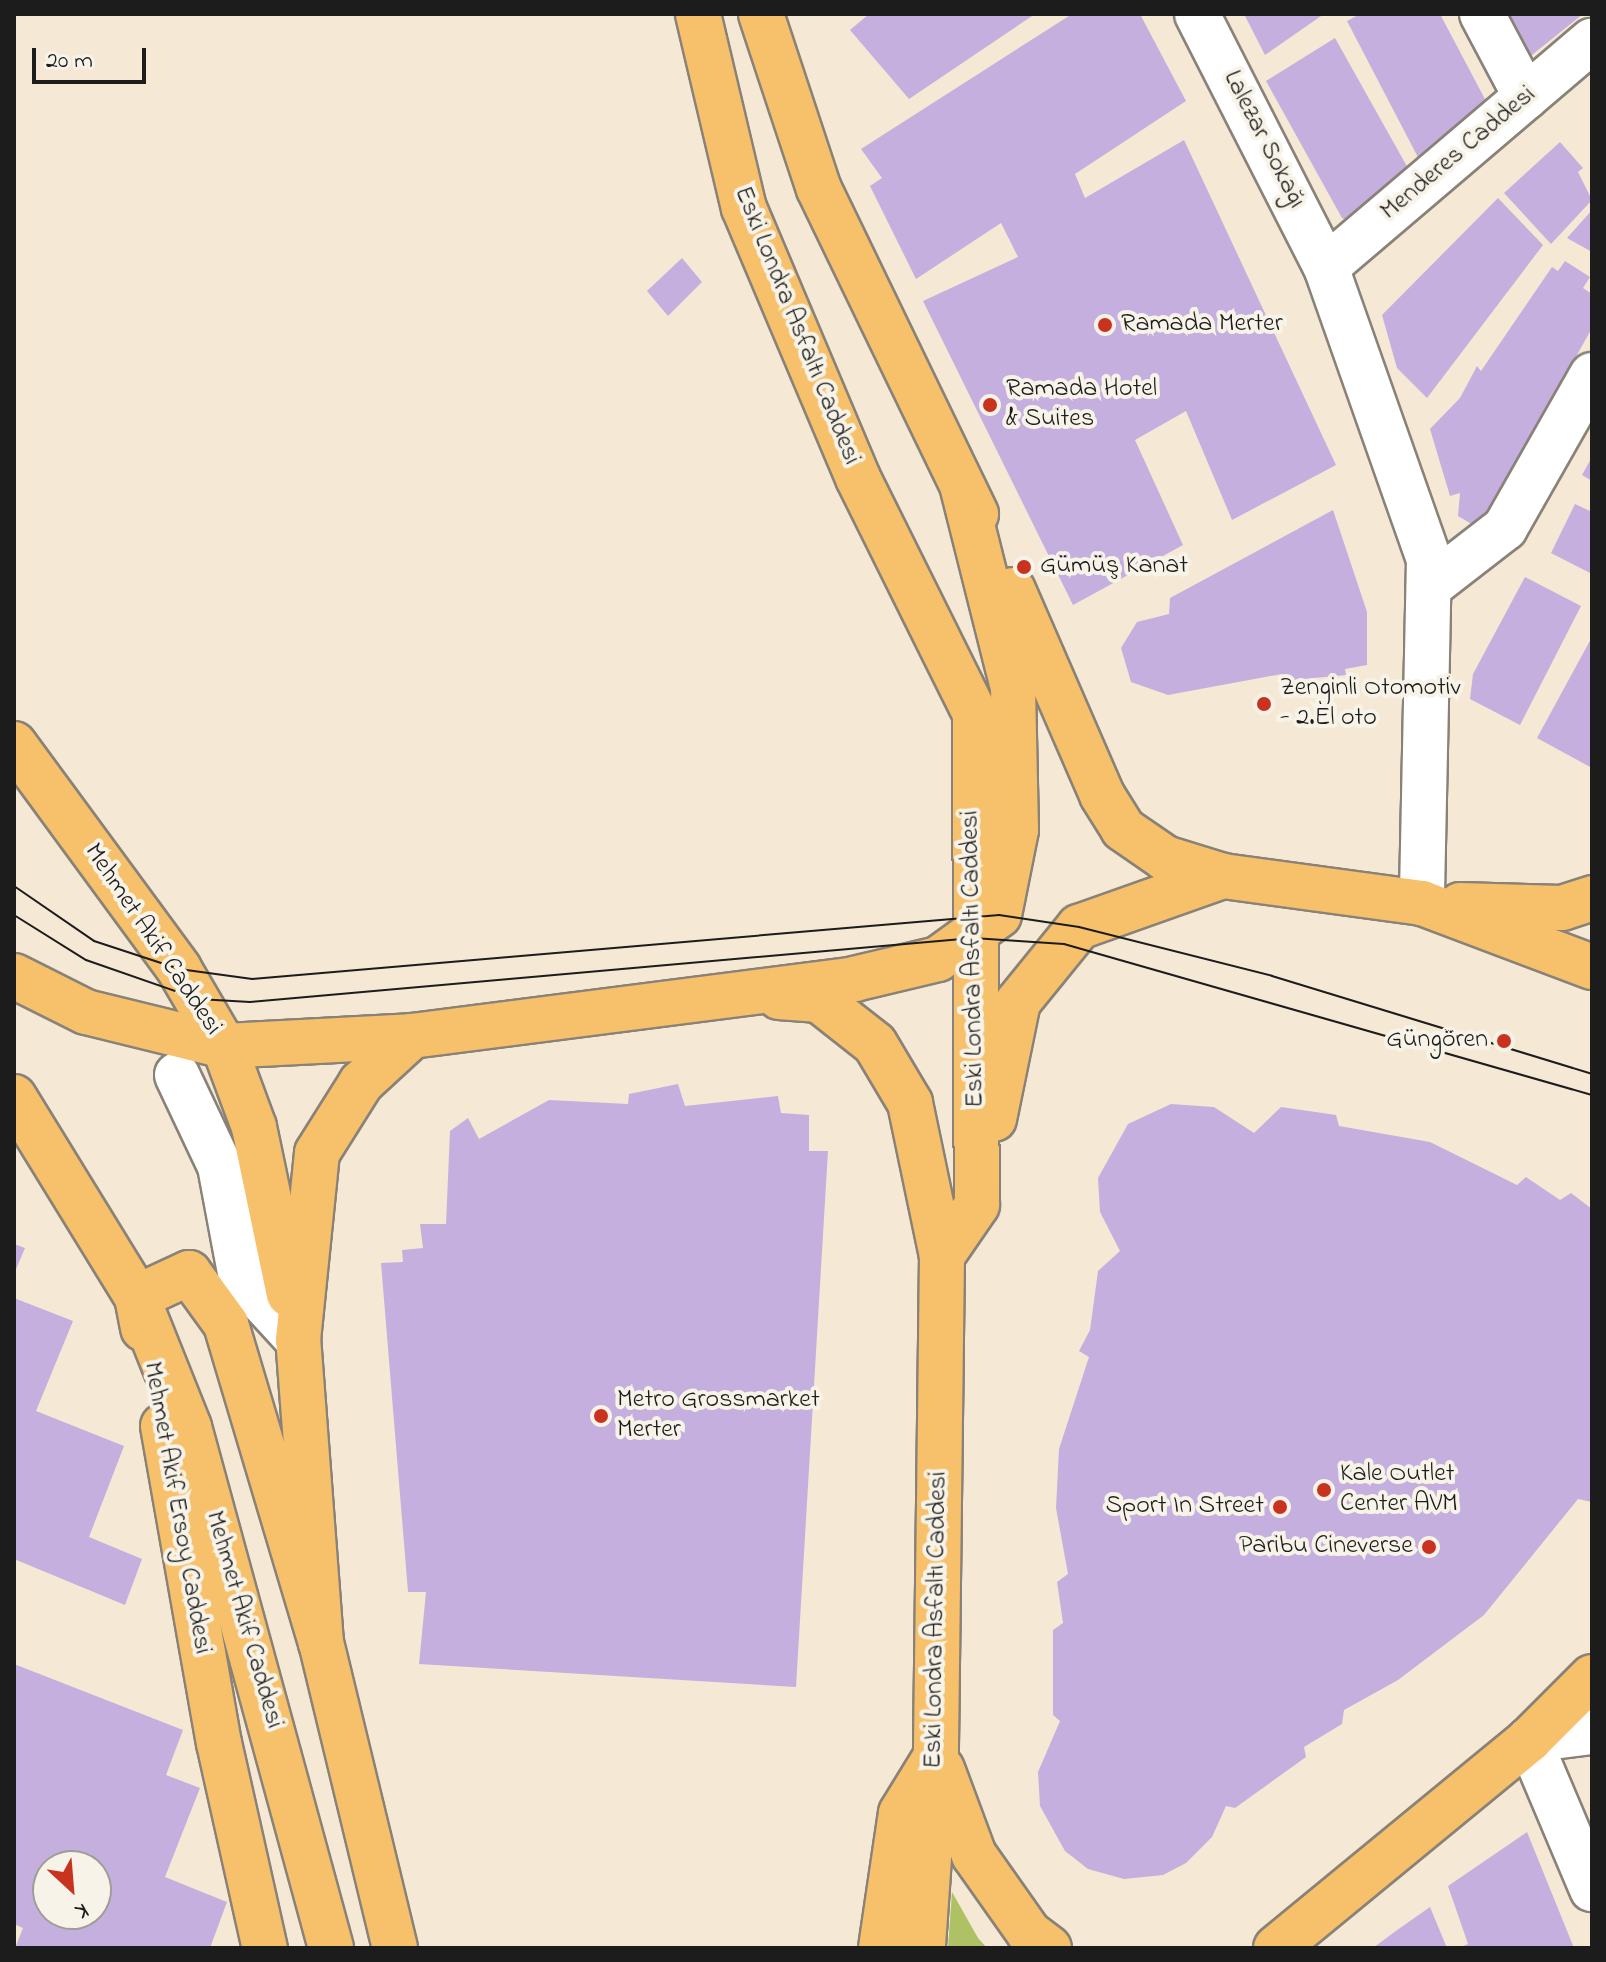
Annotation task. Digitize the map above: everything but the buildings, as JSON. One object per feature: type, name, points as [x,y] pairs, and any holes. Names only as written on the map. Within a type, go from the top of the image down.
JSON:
[{"type":"main road","name":"Eski Londra Asfaltı Caddesi","points":[[698,14],[744,208],[858,478],[975,714],[973,938],[977,1205]]},
{"type":"main road","points":[[772,20],[819,189],[1123,829],[1165,858],[1223,876],[1422,903],[1562,908],[1592,898]]},
{"type":"main road","points":[[14,976],[86,1012],[224,1046],[412,1036],[729,994],[912,966],[973,938],[999,915],[1008,882],[1019,766],[998,611],[963,489]]},
{"type":"main road","name":"Mehmet Akif Caddesi","points":[[14,744],[179,969],[224,1046],[254,1127],[298,1340]]},
{"type":"main road","points":[[942,1256],[977,1205],[1018,1002],[1079,927],[1223,876]]},
{"type":"main road","points":[[1422,903],[1592,967]]},
{"type":"main road","name":"Eski Londra Asfaltı Caddesi","points":[[729,994],[819,1000],[875,1044],[910,1103],[942,1256],[936,1755],[923,1948]]},
{"type":"main road","points":[[321,1643],[298,1340],[317,1153],[361,1083],[412,1036]]},
{"type":"main road","name":"Mehmet Akif Ersoy Caddesi","points":[[14,1097],[137,1297],[219,1743],[265,1948]]},
{"type":"main road","points":[[137,1297],[189,1273],[226,1324],[321,1643],[395,1948]]},
{"type":"main road","name":"Mehmet Akif Caddesi","points":[[137,1297],[189,1427],[298,1817],[331,1948]]},
{"type":"main road","points":[[1276,1948],[1529,1740],[1592,1677]]},
{"type":"main road","points":[[881,1948],[901,1813],[936,1755]]},
{"type":"main road","points":[[936,1755],[974,1855],[1029,1933],[1049,1948]]},
{"type":"street","name":"Lalezar Sokağı","points":[[1197,14],[1326,267],[1429,559],[1422,903]]},
{"type":"street","points":[[1482,14],[1526,97]]},
{"type":"street","name":"Menderes Caddesi","points":[[1326,267],[1592,41]]},
{"type":"street","points":[[1429,587],[1505,528],[1592,375]]},
{"type":"street","points":[[177,1075],[220,1166],[241,1278],[298,1340]]},
{"type":"street","points":[[1592,1732],[1529,1740],[1592,1889]]},
{"type":"green space","points":[[952,1892],[978,1938],[987,1948],[948,1948]]},
{"type":"tram line","points":[[14,886],[94,941],[179,969],[252,979],[999,915],[1079,927],[1272,976],[1592,1074]]},
{"type":"tram line","points":[[14,915],[86,960],[198,999],[250,1002],[973,938],[1064,944],[1592,1095]]},
{"type":"place","name":"Ramada Merter","points":[[1105,325]]},
{"type":"place","name":"Ramada Hotel & Suites","points":[[990,405]]},
{"type":"place","name":"Gümüş Kanat","points":[[1024,567]]},
{"type":"place","name":"Zenginli Otomotiv - 2.El oto","points":[[1264,704]]},
{"type":"place","name":"Güngören","points":[[1504,1041]]},
{"type":"place","name":"Metro Grossmarket Merter","points":[[601,1416]]},
{"type":"place","name":"Kale Outlet Center AVM","points":[[1324,1490]]},
{"type":"place","name":"Sport In Street","points":[[1280,1507]]},
{"type":"place","name":"Paribu Cineverse","points":[[1429,1547]]}]
